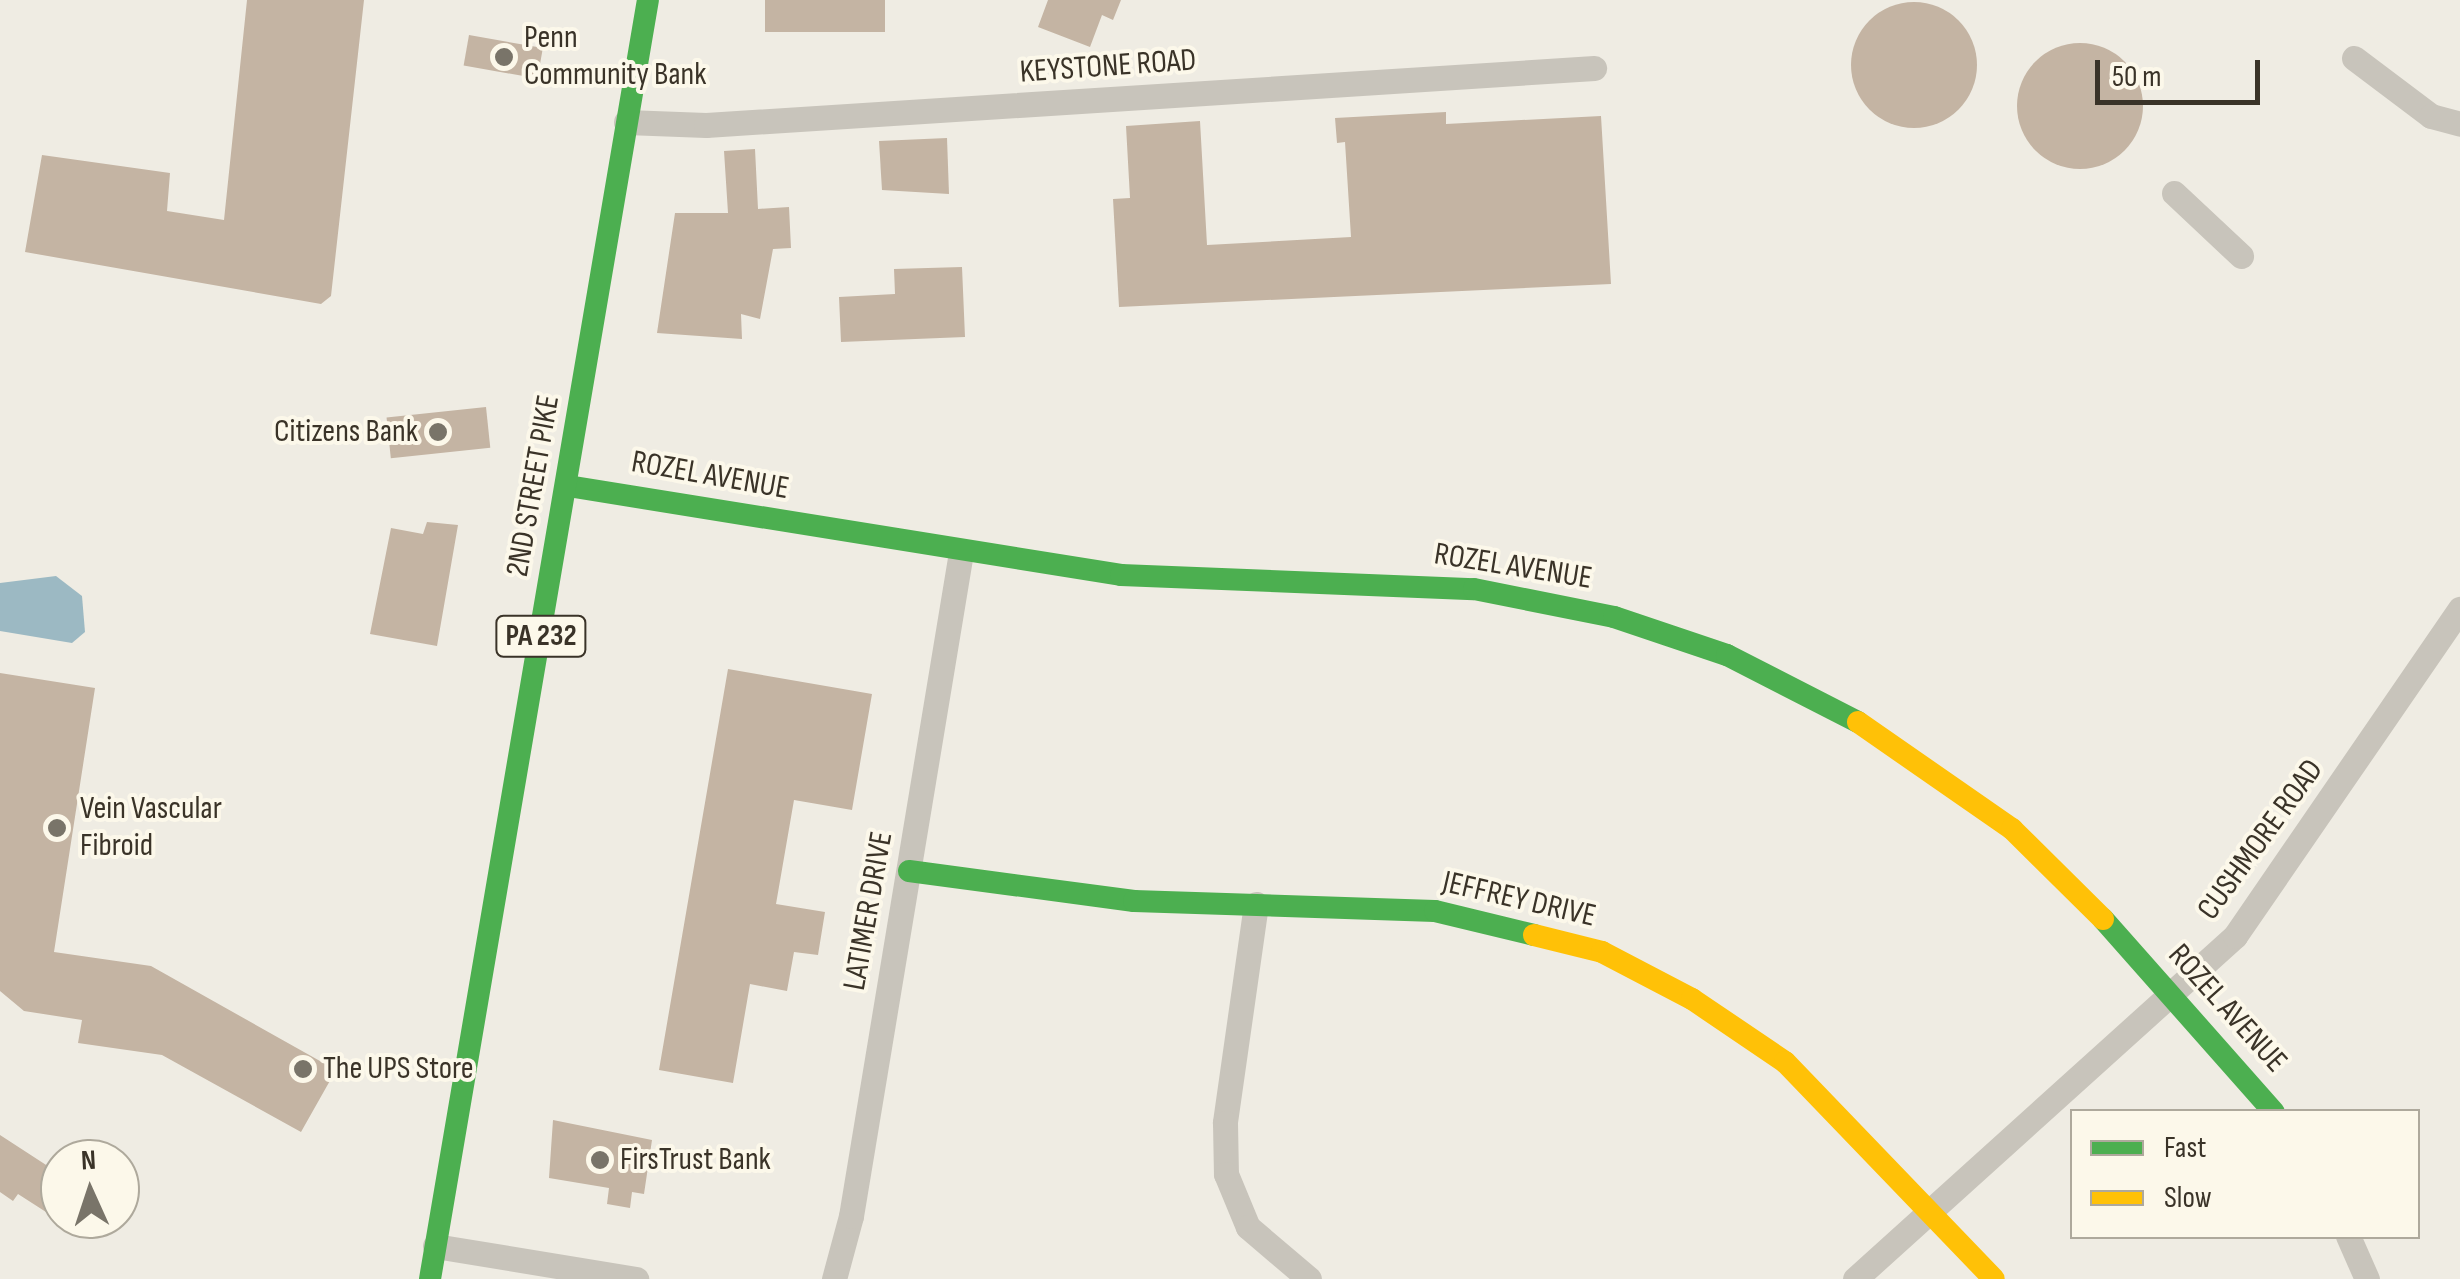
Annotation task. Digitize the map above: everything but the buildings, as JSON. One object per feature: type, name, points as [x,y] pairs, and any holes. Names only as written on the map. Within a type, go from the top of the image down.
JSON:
[{"type":"street","name":"2ND STREET PIKE","points":[[430,1279],[648,0]]},
{"type":"street","points":[[2354,58],[2431,116],[2460,124]]},
{"type":"street","name":"KEYSTONE ROAD","points":[[626,122],[706,126],[1594,68]]},
{"type":"street","points":[[2174,194],[2242,256]]},
{"type":"street","name":"ROZEL AVENUE","points":[[568,486],[961,552],[1202,582],[1474,590],[1614,617],[1727,655],[1831,704],[1944,775],[2064,877],[2271,1109]]},
{"type":"street","name":"LATIMER DRIVE","points":[[834,1279],[851,1216],[961,552]]},
{"type":"street","name":"CUSHMORE ROAD","points":[[1854,1279],[2171,994],[2256,912],[2460,609]]},
{"type":"street","name":"JEFFREY DRIVE","points":[[908,871],[1134,901],[1470,916],[1633,966],[1785,1062],[1994,1279]]},
{"type":"street","points":[[1256,904],[1224,1124],[1226,1174],[1248,1227],[1308,1279]]},
{"type":"street","points":[[2349,1239],[2367,1279]]},
{"type":"street","points":[[435,1246],[636,1279]]},
{"type":"water","points":[[56,576],[82,596],[85,632],[72,643],[0,631],[0,583]]},
{"type":"traffic: fast","points":[[430,1279],[648,0]]},
{"type":"traffic: fast","points":[[568,486],[1121,575],[1474,589],[1614,617],[1727,655],[1858,722]]},
{"type":"traffic: fast","points":[[909,871],[1134,901],[1435,911],[1534,935]]},
{"type":"traffic: fast","points":[[2103,919],[2271,1109]]},
{"type":"traffic: slow","points":[[1858,722],[2012,829],[2103,919]]},
{"type":"traffic: slow","points":[[1534,935],[1602,952],[1692,999],[1785,1062],[1994,1279]]},
{"type":"place","name":"Penn Community Bank","points":[[504,57]]},
{"type":"place","name":"Citizens Bank","points":[[438,432]]},
{"type":"place","name":"Vein Vascular Fibroid","points":[[57,828]]},
{"type":"place","name":"The UPS Store","points":[[303,1069]]},
{"type":"place","name":"FirsTrust Bank","points":[[600,1160]]}]
